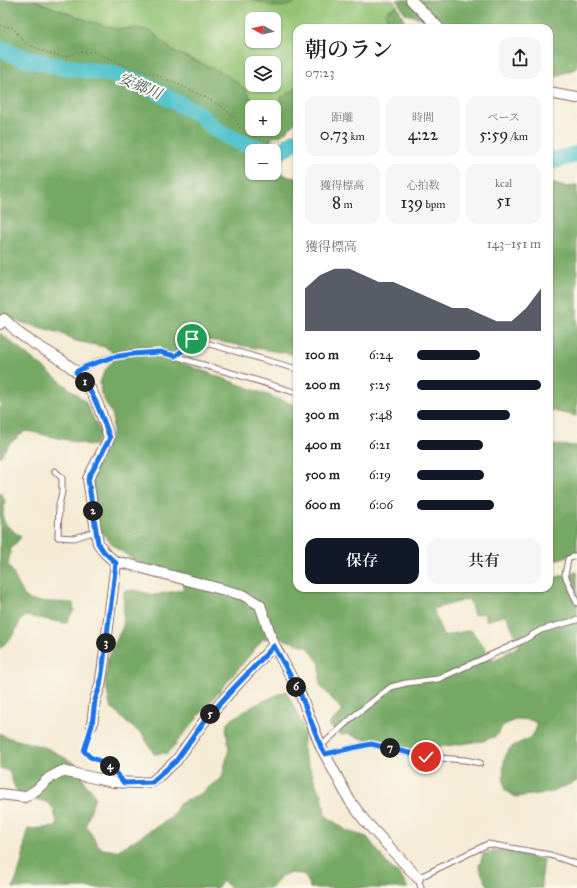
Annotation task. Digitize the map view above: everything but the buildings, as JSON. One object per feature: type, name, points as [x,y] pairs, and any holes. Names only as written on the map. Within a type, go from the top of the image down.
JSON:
[{"type":"street","points":[[411,0],[434,24]]},
{"type":"street","points":[[553,94],[577,98]]},
{"type":"street","points":[[0,324],[4,319],[21,335],[57,357],[76,372],[86,383],[96,400],[110,438],[88,479],[98,543],[104,552],[116,563],[124,563],[243,595],[260,605],[274,646],[300,693],[323,750],[350,801],[365,821],[420,883]]},
{"type":"street","points":[[92,725],[95,700],[100,686],[103,666],[116,563]]},
{"type":"street","points":[[0,794],[25,797],[36,790],[48,778],[62,771],[97,779],[124,783],[152,782],[176,761],[206,719],[274,646]]},
{"type":"lane","points":[[175,356],[185,349],[192,339],[293,368]]},
{"type":"lane","points":[[76,372],[87,366],[113,357],[160,352],[240,374],[293,392]]},
{"type":"lane","points":[[55,470],[62,478],[58,537],[74,538],[96,531]]},
{"type":"lane","points":[[577,555],[568,559],[565,575],[577,603]]},
{"type":"lane","points":[[323,750],[355,715],[391,687],[406,683],[438,679],[522,641],[541,630],[577,620]]},
{"type":"lane","points":[[323,750],[371,744],[426,757],[465,760],[480,764]]},
{"type":"lane","points":[[420,883],[488,844],[550,855],[577,864]]},
{"type":"path","points":[[0,25],[13,28],[25,43],[51,54],[65,57],[79,52],[94,52],[127,67],[157,75],[224,108],[236,120],[240,128],[261,140],[274,142],[286,140],[293,134]]},
{"type":"path","points":[[92,725],[84,751],[90,757],[110,765],[124,783]]},
{"type":"green space","points":[[0,0],[33,0],[89,21],[116,29],[137,28],[152,32],[173,51],[227,75],[243,87],[245,92],[252,100],[245,100],[245,136],[278,136],[271,138],[271,144],[245,144],[245,180],[281,180],[281,173],[293,178],[293,354],[209,340],[189,334],[171,359],[293,405],[293,592],[553,592],[553,578],[577,572],[577,781],[552,792],[516,797],[505,790],[503,772],[506,755],[513,746],[528,739],[535,731],[537,724],[531,720],[517,719],[504,725],[496,736],[483,741],[414,750],[372,742],[348,734],[341,735],[328,725],[343,711],[320,685],[320,664],[308,647],[280,638],[263,639],[168,753],[154,754],[143,735],[126,722],[110,706],[105,680],[108,658],[123,626],[124,591],[134,590],[154,595],[183,590],[186,574],[141,564],[116,548],[100,531],[92,478],[112,434],[113,416],[101,394],[100,383],[104,372],[115,358],[111,351],[105,347],[76,341],[60,333],[0,315]],"holes":[[[469,599],[474,615],[484,613],[486,621],[506,615],[520,645],[494,661],[471,630],[443,636],[433,609]]]},
{"type":"green space","points":[[33,0],[393,0],[397,6],[387,11],[386,14],[389,24],[293,24],[293,90],[282,97],[281,100],[252,100],[247,92],[281,92],[281,56],[245,56],[245,90],[227,75],[173,51],[152,32],[137,28],[116,29],[89,21]]},
{"type":"green space","points":[[252,0],[299,0],[293,4],[282,7]]},
{"type":"green space","points":[[396,0],[577,0],[577,68],[553,77],[553,24],[440,24],[406,14]]},
{"type":"green space","points":[[397,6],[406,24],[389,24],[386,14],[387,11]]},
{"type":"green space","points":[[293,90],[293,125],[282,135],[281,100],[282,97]]},
{"type":"green space","points":[[553,183],[564,187],[577,186],[577,416],[553,411]]},
{"type":"green space","points":[[0,333],[85,401],[101,434],[94,446],[25,431],[8,445],[0,457]]},
{"type":"green space","points":[[553,445],[577,446],[577,553],[553,561]]},
{"type":"green space","points":[[0,492],[5,501],[3,519],[7,526],[21,537],[11,549],[8,564],[25,597],[32,601],[73,603],[74,610],[66,623],[26,616],[20,621],[14,634],[0,649]]},
{"type":"green space","points":[[286,691],[305,729],[303,751],[319,792],[322,794],[325,815],[347,831],[367,837],[389,866],[400,875],[408,888],[310,888],[307,879],[302,874],[291,873],[282,876],[272,888],[230,888],[223,881],[217,888],[13,888],[21,865],[25,837],[28,829],[57,827],[57,823],[52,807],[45,802],[26,798],[19,794],[15,788],[9,771],[0,768],[0,733],[6,737],[47,748],[78,765],[86,786],[92,790],[95,797],[86,825],[97,844],[103,849],[117,851],[172,817],[179,804],[200,794],[222,777],[229,749],[226,728],[229,721],[253,706]]},
{"type":"green space","points":[[497,850],[505,850],[544,860],[541,882],[542,888],[490,888],[479,867],[483,854]]},
{"type":"waterway","name":"安郷川","points":[[0,48],[19,57],[57,66],[112,74],[141,83],[202,116],[215,129],[232,139],[245,144]]},
{"type":"waterway","name":"安郷川","points":[[281,151],[293,143]]},
{"type":"waterway","name":"安郷川","points":[[553,161],[577,154]]},
{"type":"route","points":[[192,339],[185,349],[175,356],[160,352],[113,357],[87,366],[76,372],[86,383],[96,400],[110,438],[88,479],[98,543],[104,552],[116,563],[100,686],[95,700],[92,725],[84,751],[90,757],[110,765],[124,783],[152,782],[176,761],[206,719],[274,646],[300,693],[325,754],[371,744],[426,757]]}]
